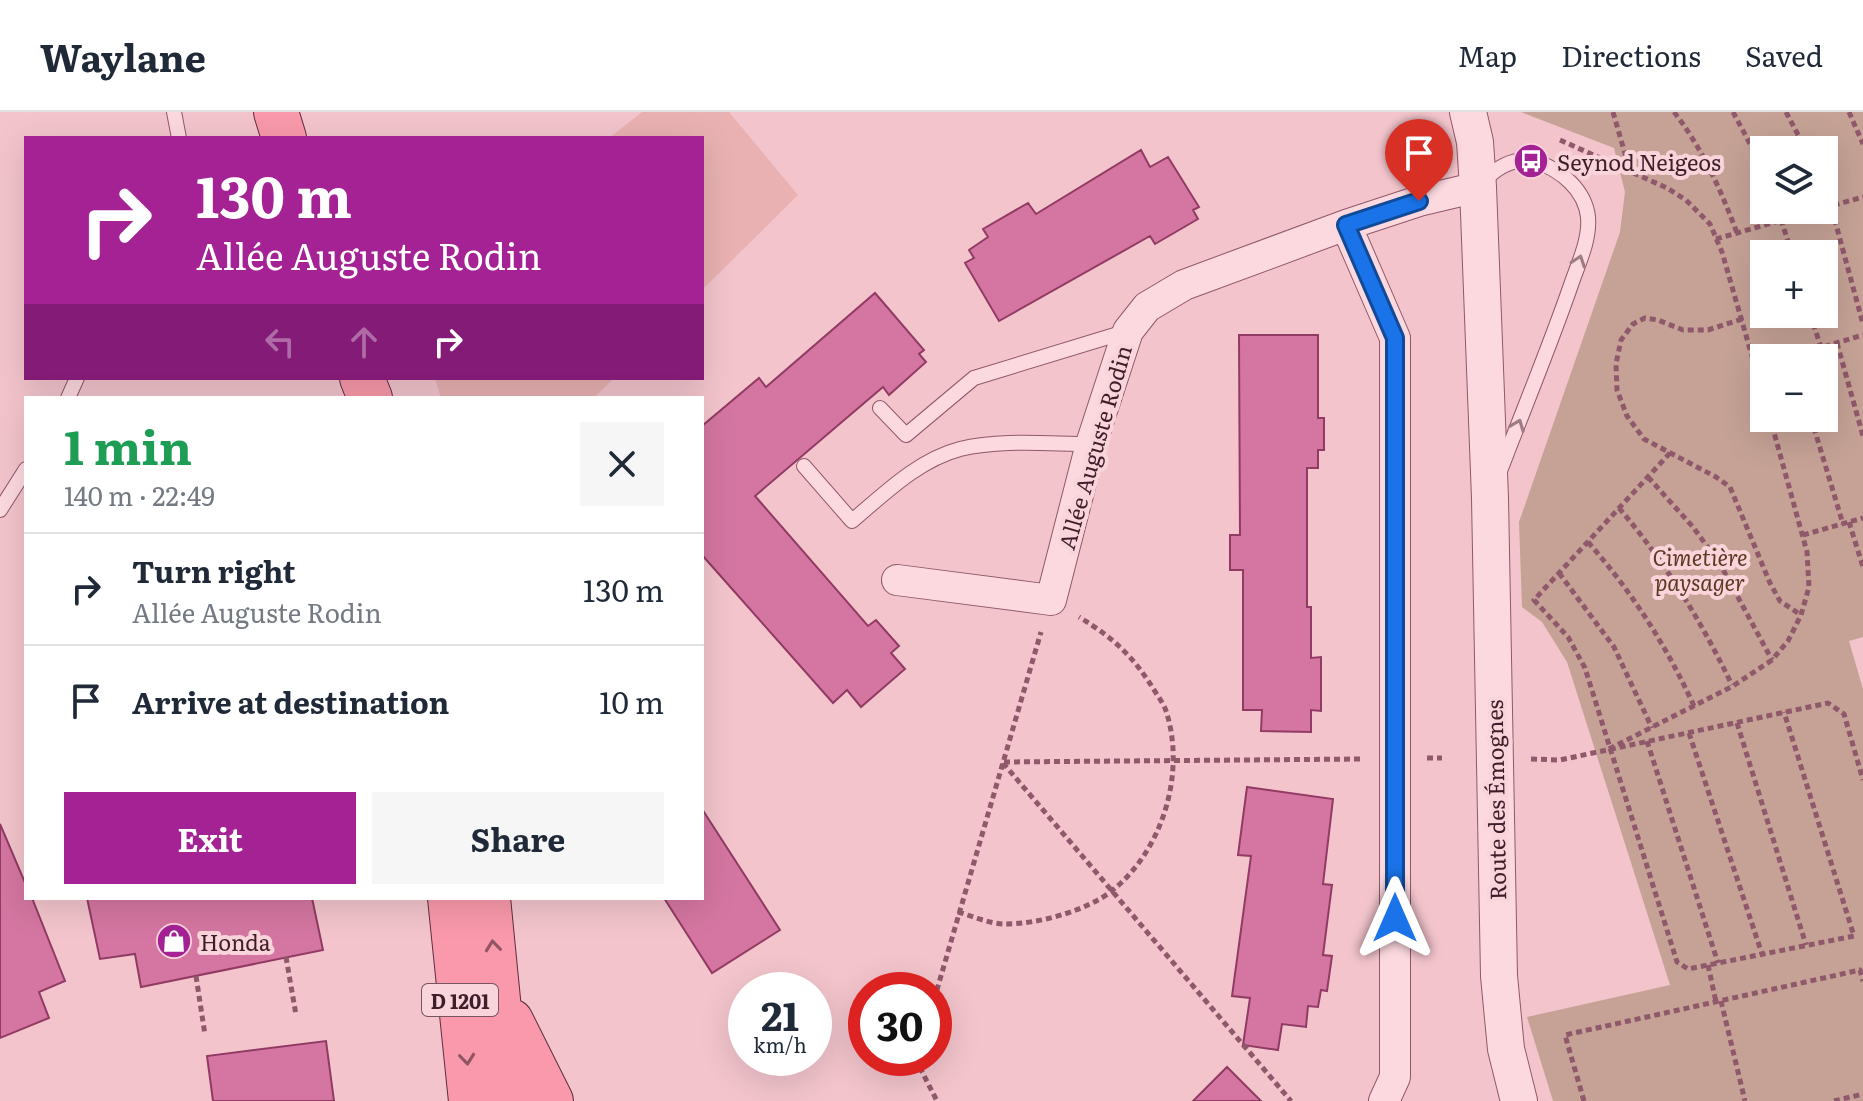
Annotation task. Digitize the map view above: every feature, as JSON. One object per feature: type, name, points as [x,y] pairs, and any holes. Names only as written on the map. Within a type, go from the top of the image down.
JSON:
[{"type":"main road","points":[[276,112],[283,136]]},
{"type":"main road","name":"D 1201","points":[[450,900],[471,1101]]},
{"type":"main road","name":"D 1201","points":[[488,900],[508,1101]]},
{"type":"main road","points":[[498,995],[551,1101]]},
{"type":"street","name":"Route des Émognes","points":[[1468,112],[1475,142],[1478,187],[1490,498],[1499,976],[1506,1049],[1519,1101]]},
{"type":"street","name":"Allée Auguste Rodin","points":[[1051,600],[1091,444],[1128,331],[1147,307],[1184,285],[1346,225],[1419,201],[1478,187]]},
{"type":"street","points":[[1346,225],[1395,338],[1395,1077],[1384,1101]]},
{"type":"street","points":[[897,580],[1051,600]]},
{"type":"lane","points":[[174,112],[179,136]]},
{"type":"lane","name":"Route des Émognes","points":[[1478,187],[1492,171],[1507,162],[1531,161],[1554,168],[1570,182],[1584,201],[1588,219],[1584,247],[1566,300],[1490,498]]},
{"type":"lane","points":[[880,408],[906,435],[974,378],[1128,331]]},
{"type":"lane","points":[[804,466],[852,521],[912,472],[957,450],[984,445],[1091,444]]},
{"type":"lane","points":[[0,510],[24,472]]},
{"type":"path","points":[[1613,112],[1630,171]]},
{"type":"path","points":[[1674,112],[1688,130],[1720,188],[1737,233]]},
{"type":"path","points":[[1733,112],[1750,144]]},
{"type":"path","points":[[1786,112],[1799,136]]},
{"type":"path","points":[[1849,112],[1863,144]]},
{"type":"path","points":[[1548,137],[1630,171],[1686,200],[1710,224],[1750,349]]},
{"type":"path","points":[[1838,204],[1863,197]]},
{"type":"path","points":[[1716,239],[1768,224]]},
{"type":"path","points":[[1832,224],[1863,324]]},
{"type":"path","points":[[1742,319],[1708,330],[1683,330],[1645,318],[1633,324],[1621,340],[1616,364],[1617,390],[1627,416],[1644,439],[1730,487],[1770,583],[1780,601],[1801,615]]},
{"type":"path","points":[[1833,344],[1863,335]]},
{"type":"path","points":[[1837,343],[1863,436]]},
{"type":"path","points":[[1609,749],[1733,686],[1772,660],[1788,641],[1801,615],[1809,587],[1807,552],[1774,432]]},
{"type":"path","points":[[1816,432],[1863,567]]},
{"type":"path","points":[[1670,453],[1534,600],[1568,637],[1585,668],[1677,962],[1688,969],[1854,936],[1784,712]]},
{"type":"path","points":[[1648,477],[1693,527],[1720,564],[1772,660]]},
{"type":"path","points":[[1619,508],[1653,548],[1685,595],[1733,686]]},
{"type":"path","points":[[1803,535],[1863,518]]},
{"type":"path","points":[[1588,542],[1620,579],[1651,623],[1694,706]]},
{"type":"path","points":[[1559,573],[1614,647],[1652,728]]},
{"type":"path","points":[[942,972],[958,912],[1051,600],[1108,635],[1138,663],[1167,711],[1175,760],[1167,806],[1149,849],[1113,890],[1062,917],[1003,924],[958,912]]},
{"type":"path","points":[[1494,758],[1560,760],[1828,703],[1844,714],[1863,780]]},
{"type":"path","points":[[1737,723],[1806,945]]},
{"type":"path","points":[[1689,733],[1762,954]]},
{"type":"path","points":[[1647,741],[1718,963]]},
{"type":"path","points":[[1003,762],[1395,758]]},
{"type":"path","points":[[1003,762],[1291,1101]]},
{"type":"path","points":[[286,957],[296,1015]]},
{"type":"path","points":[[1708,965],[1745,1101]]},
{"type":"path","points":[[1584,1101],[1565,1035],[1860,970],[1863,981]]},
{"type":"path","points":[[196,976],[205,1035]]},
{"type":"path","points":[[924,1076],[937,1101]]},
{"type":"path","points":[[1834,1101],[1863,1094]]},
{"type":"shaded area","points":[[642,112],[729,112],[798,195],[704,288],[704,136],[612,136]]},
{"type":"shaded area","points":[[436,380],[612,380],[596,396],[440,396]]},
{"type":"green space","name":"Cimetière paysager","points":[[1521,112],[1863,112],[1863,637],[1849,641],[1863,689],[1863,1101],[1553,1101],[1527,1017],[1670,985],[1567,662],[1542,622],[1522,607],[1519,522],[1620,232],[1625,192],[1614,148]]},
{"type":"building","points":[[1141,150],[1150,167],[1168,157],[1199,207],[1193,210],[1198,219],[1155,244],[1150,236],[999,321],[965,263],[974,258],[969,250],[988,237],[983,229],[1028,203],[1036,214]]},
{"type":"building","points":[[875,293],[924,350],[919,354],[926,362],[889,395],[883,387],[755,496],[868,626],[876,620],[899,646],[891,653],[905,669],[861,707],[847,690],[833,703],[704,557],[704,424],[759,378],[766,387]]},
{"type":"building","points":[[1239,335],[1318,335],[1318,418],[1324,418],[1324,450],[1318,450],[1318,468],[1307,468],[1307,607],[1311,607],[1311,658],[1321,657],[1321,711],[1311,710],[1311,732],[1261,731],[1262,710],[1243,710],[1243,570],[1230,570],[1230,535],[1240,535]]},
{"type":"building","points":[[1247,787],[1333,799],[1323,884],[1332,885],[1323,955],[1332,956],[1327,991],[1321,990],[1318,1007],[1308,1006],[1306,1027],[1282,1024],[1278,1050],[1243,1045],[1250,998],[1232,996],[1251,856],[1238,855]]},
{"type":"building","points":[[704,812],[780,930],[712,973],[665,900],[704,900]]},
{"type":"building","points":[[0,824],[24,880],[24,900],[33,900],[65,981],[39,992],[49,1018],[0,1038]]},
{"type":"building","points":[[87,900],[312,900],[323,950],[141,987],[135,954],[100,959]]},
{"type":"building","points":[[326,1041],[334,1101],[213,1101],[207,1056]]},
{"type":"building","points":[[1227,1067],[1261,1101],[1193,1101]]},
{"type":"place","name":"Seynod Neigeos","points":[[1531,161]]},
{"type":"place","name":"Honda","points":[[174,941]]},
{"type":"route","points":[[1395,918],[1395,338],[1346,225],[1419,201]]}]
